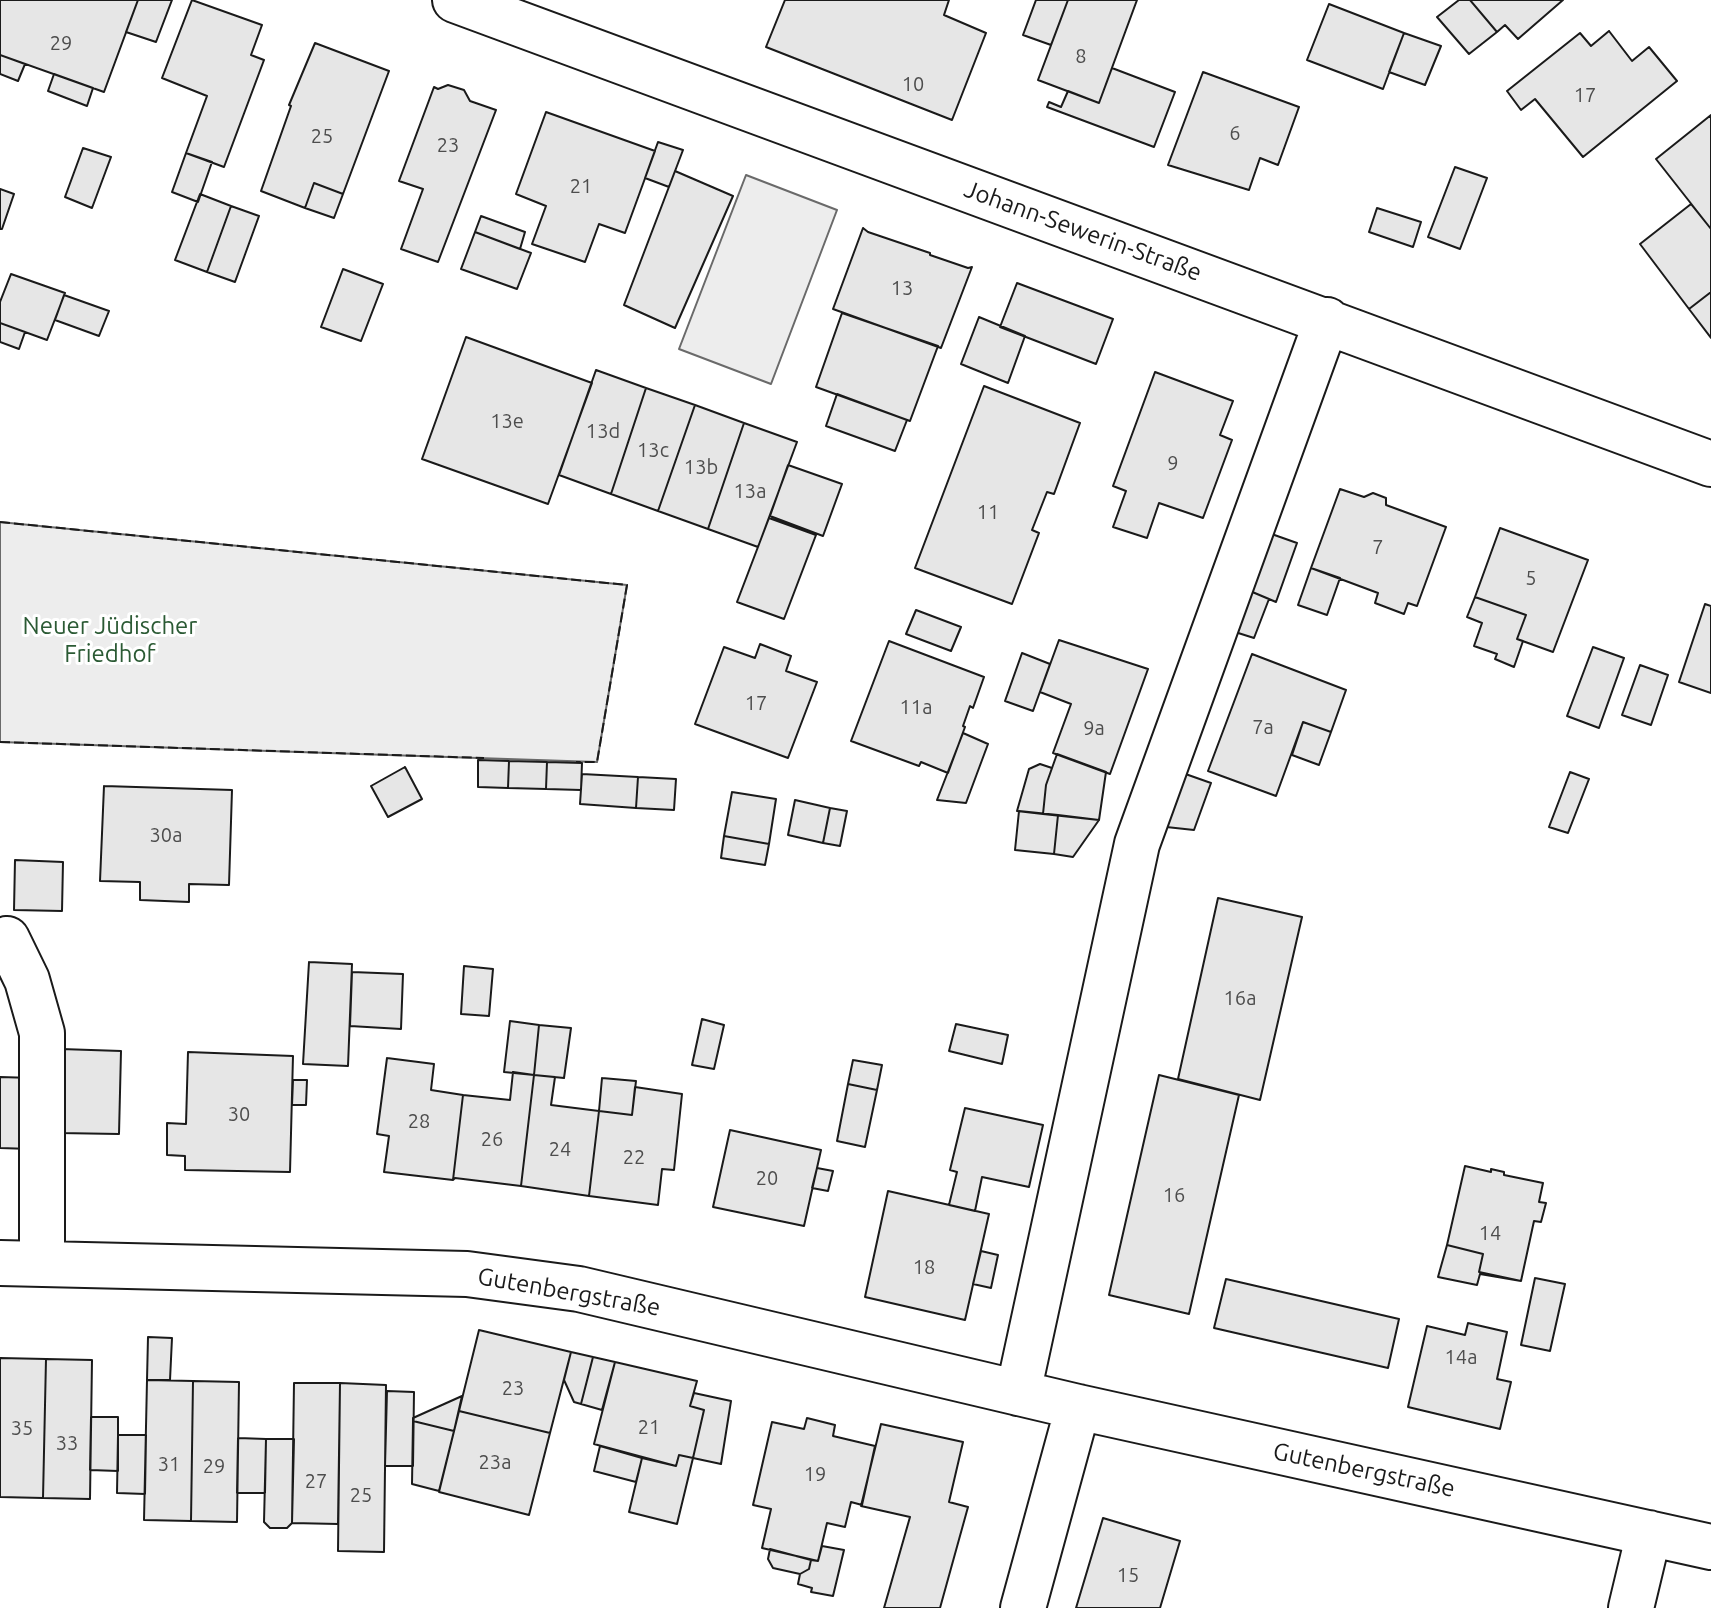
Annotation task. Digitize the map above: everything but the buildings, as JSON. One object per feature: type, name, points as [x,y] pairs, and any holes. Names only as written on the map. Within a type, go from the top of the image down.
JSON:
[{"type":"street","name":"Johann-Sewerin-Straße","points":[[455,0],[1711,464]]},
{"type":"street","points":[[1018,1393],[1137,844],[1327,320]]},
{"type":"street","points":[[7,939],[27,980],[42,1033],[21,1264]]},
{"type":"street","name":"Gutenbergstraße","points":[[21,1264],[467,1274],[579,1289],[1078,1407],[1711,1547]]},
{"type":"street","points":[[1023,1608],[1078,1407]]},
{"type":"street","points":[[1631,1608],[1649,1533]]},
{"type":"shaded area","points":[[746,175],[837,210],[771,384],[679,349]]},
{"type":"shaded area","name":"Neuer Jüdischer Friedhof","points":[[0,522],[627,585],[597,762],[0,742]]},
{"type":"fence","points":[[0,522],[627,585],[597,762],[576,762]]},
{"type":"fence","points":[[0,742],[484,758]]}]
